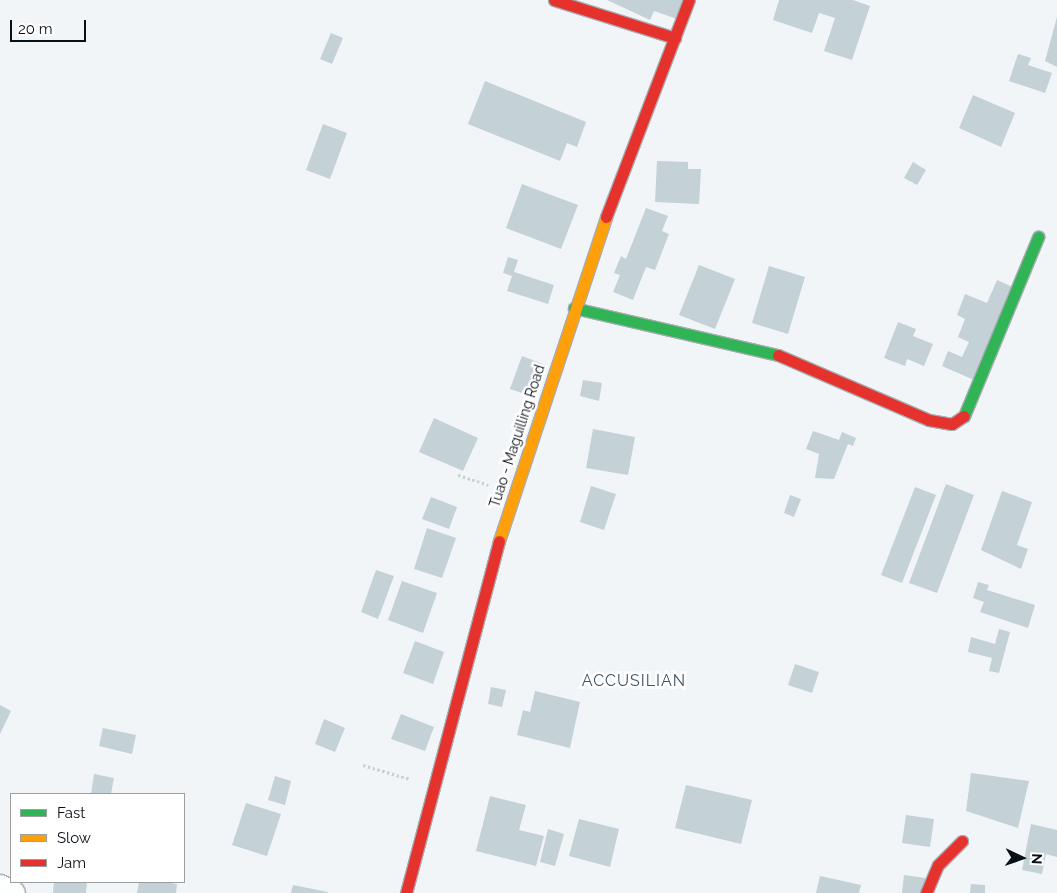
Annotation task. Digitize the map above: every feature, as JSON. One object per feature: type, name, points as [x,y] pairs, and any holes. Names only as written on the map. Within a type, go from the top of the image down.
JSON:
[{"type":"street","points":[[554,0],[674,38]]},
{"type":"street","name":"Tuao - Maguilling Road","points":[[406,893],[512,494],[574,308],[674,38],[690,0]]},
{"type":"street","points":[[574,308],[790,358],[930,420],[952,424],[962,420],[981,380],[1038,237]]},
{"type":"street","points":[[926,893],[938,865],[962,841]]},
{"type":"street","points":[[0,887],[13,893]]},
{"type":"path","points":[[363,765],[435,786]]},
{"type":"building","points":[[607,0],[685,0],[677,19],[654,11],[650,20]]},
{"type":"building","points":[[779,0],[853,0],[870,6],[852,60],[824,51],[835,18],[819,13],[812,33],[773,20]]},
{"type":"building","points":[[1057,17],[1057,67],[1045,61]]},
{"type":"building","points":[[331,33],[343,38],[332,64],[320,59]]},
{"type":"building","points":[[1018,54],[1031,58],[1028,65],[1052,73],[1045,93],[1009,81]]},
{"type":"building","points":[[485,81],[586,122],[577,147],[567,143],[560,161],[468,124]]},
{"type":"building","points":[[973,95],[1015,113],[1001,147],[959,128]]},
{"type":"building","points":[[323,124],[347,133],[330,179],[306,170]]},
{"type":"building","points":[[657,161],[688,162],[688,169],[701,169],[699,204],[655,202]]},
{"type":"building","points":[[913,162],[926,170],[917,185],[904,178]]},
{"type":"building","points":[[522,184],[578,205],[561,249],[506,228]]},
{"type":"building","points":[[646,208],[668,216],[662,231],[669,234],[655,270],[646,267],[633,300],[613,292],[620,275],[614,273],[621,256],[626,259]]},
{"type":"building","points":[[508,257],[518,260],[514,272],[554,285],[548,304],[507,291],[512,276],[503,273]]},
{"type":"building","points":[[699,265],[735,279],[715,329],[679,315]]},
{"type":"building","points":[[769,266],[805,277],[788,334],[752,323]]},
{"type":"building","points":[[997,280],[1017,289],[974,380],[942,366],[948,351],[962,357],[969,342],[958,337],[965,319],[957,315],[965,294],[987,303]]},
{"type":"building","points":[[898,322],[916,329],[913,336],[933,344],[924,366],[907,359],[905,366],[884,358]]},
{"type":"building","points":[[522,356],[546,365],[534,397],[510,389]]},
{"type":"building","points":[[583,380],[602,383],[599,401],[580,396]]},
{"type":"building","points":[[434,418],[478,438],[463,471],[419,452]]},
{"type":"building","points":[[593,429],[635,437],[628,475],[586,468]]},
{"type":"building","points":[[813,431],[839,440],[842,432],[856,438],[853,446],[848,444],[834,479],[815,478],[819,454],[806,449]]},
{"type":"building","points":[[946,484],[974,495],[937,593],[909,583]]},
{"type":"building","points":[[591,486],[616,494],[604,530],[580,522]]},
{"type":"building","points":[[915,487],[936,495],[902,583],[881,575]]},
{"type":"building","points":[[1002,491],[1032,502],[1017,545],[1028,549],[1021,569],[981,550]]},
{"type":"building","points":[[790,495],[801,499],[794,517],[784,513]]},
{"type":"building","points":[[431,497],[457,507],[449,529],[422,519]]},
{"type":"building","points":[[427,528],[456,538],[442,578],[414,569]]},
{"type":"building","points":[[376,570],[394,576],[378,619],[361,612]]},
{"type":"building","points":[[402,581],[437,593],[423,633],[388,620]]},
{"type":"building","points":[[978,582],[989,585],[987,590],[1035,605],[1028,628],[980,612],[984,602],[973,598]]},
{"type":"building","points":[[999,629],[1010,632],[999,673],[989,671],[992,658],[968,652],[971,637],[995,644]]},
{"type":"building","points":[[415,641],[444,652],[433,684],[403,673]]},
{"type":"building","points":[[795,664],[819,672],[812,693],[788,685]]},
{"type":"building","points":[[491,687],[506,690],[502,707],[488,704]]},
{"type":"building","points":[[535,691],[580,702],[570,748],[517,735],[523,710],[530,712]]},
{"type":"building","points":[[0,705],[11,711],[0,734]]},
{"type":"building","points":[[401,714],[434,727],[425,751],[391,739]]},
{"type":"building","points":[[324,719],[345,728],[335,752],[315,744]]},
{"type":"building","points":[[103,728],[136,735],[132,754],[99,746]]},
{"type":"building","points":[[971,773],[1029,781],[1018,828],[966,811]]},
{"type":"building","points":[[94,774],[114,778],[111,793],[91,793]]},
{"type":"building","points":[[275,776],[291,781],[285,805],[268,800]]},
{"type":"building","points":[[686,785],[752,800],[741,844],[675,828]]},
{"type":"building","points":[[490,796],[526,805],[519,830],[544,836],[536,866],[476,851]]},
{"type":"building","points":[[246,803],[281,814],[267,856],[232,845]]},
{"type":"building","points":[[906,815],[934,819],[930,847],[902,843]]},
{"type":"building","points":[[579,819],[619,829],[610,867],[569,856]]},
{"type":"building","points":[[1031,824],[1057,830],[1057,857],[1046,854],[1042,874],[1022,870]]},
{"type":"building","points":[[548,829],[564,834],[555,866],[540,862]]},
{"type":"building","points":[[904,875],[925,878],[923,893],[902,893]]},
{"type":"building","points":[[820,876],[861,885],[859,893],[816,893]]},
{"type":"building","points":[[54,883],[87,883],[86,893],[53,893]]},
{"type":"building","points":[[139,883],[177,884],[176,893],[137,893]]},
{"type":"building","points":[[971,884],[985,885],[985,893],[970,893]]},
{"type":"building","points":[[293,885],[328,892],[328,893],[291,893]]},
{"type":"traffic: fast","points":[[964,416],[1038,237]]},
{"type":"traffic: fast","points":[[574,308],[778,355]]},
{"type":"traffic: slow","points":[[499,541],[606,217]]},
{"type":"traffic: jam","points":[[554,0],[675,38]]},
{"type":"traffic: jam","points":[[606,217],[689,0]]},
{"type":"traffic: jam","points":[[778,355],[929,420],[952,424],[964,416]]},
{"type":"traffic: jam","points":[[406,893],[499,541]]},
{"type":"traffic: jam","points":[[926,893],[938,865],[962,841]]},
{"type":"district","name":"ACCUSILIAN","points":[[634,681]]}]
